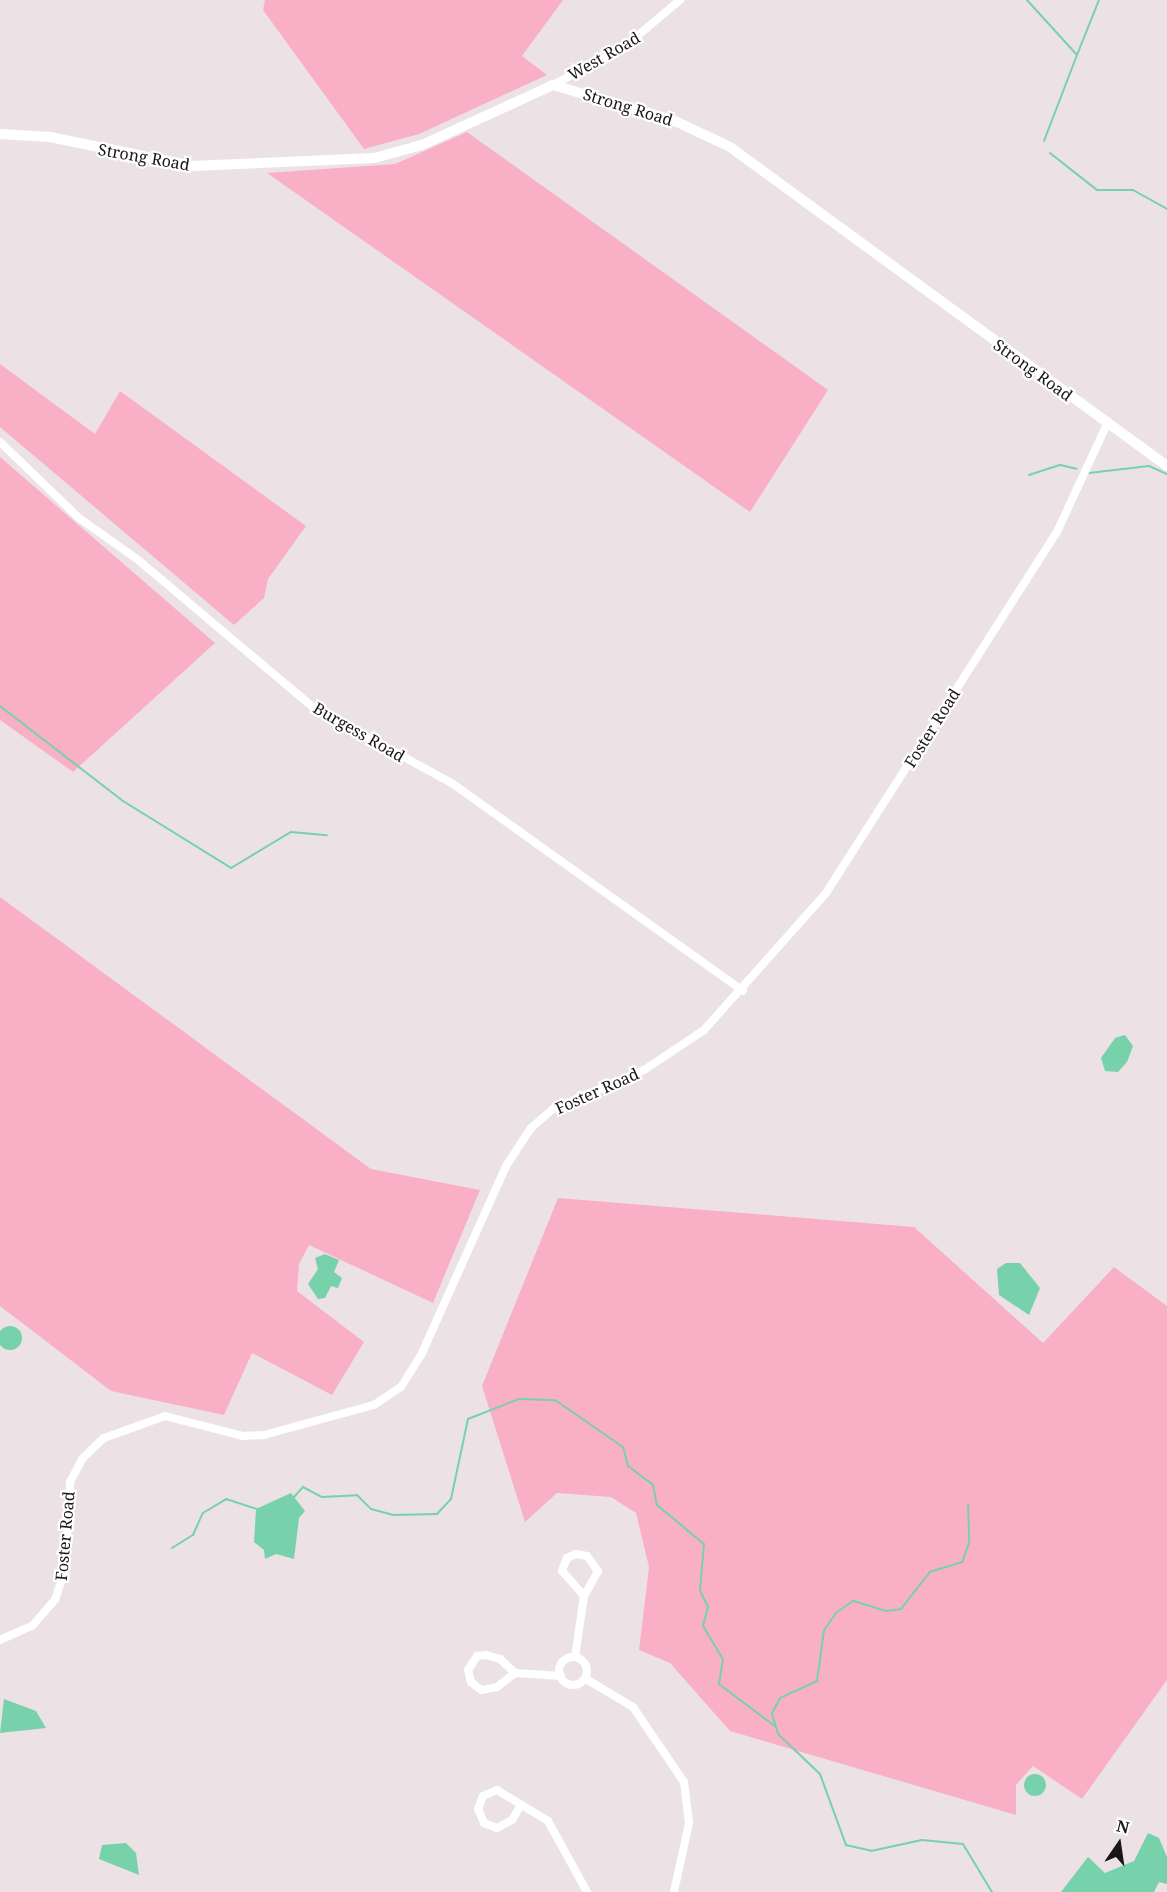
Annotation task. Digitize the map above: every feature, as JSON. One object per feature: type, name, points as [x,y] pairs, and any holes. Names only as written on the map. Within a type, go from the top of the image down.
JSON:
[{"type":"street","name":"West Road","points":[[553,85],[622,48],[680,0]]},
{"type":"street","name":"Strong Road","points":[[0,134],[37,135],[192,166],[374,158],[422,145],[553,85],[675,121],[730,147],[1107,424],[1167,465]]},
{"type":"street","name":"Foster Road","points":[[0,1640],[33,1625],[55,1600],[65,1570],[70,1482],[95,1444],[154,1418],[185,1419],[254,1436],[386,1400],[418,1360],[506,1166],[531,1128],[563,1104],[618,1083],[681,1047],[743,991],[826,893],[873,826],[1056,534],[1107,424]]},
{"type":"street","name":"Burgess Road","points":[[0,442],[80,518],[128,551],[313,707],[453,784],[743,991]]},
{"type":"street","points":[[575,1657],[584,1596],[598,1571],[587,1556],[576,1554],[567,1558],[562,1571],[584,1596]]},
{"type":"street","points":[[515,1673],[497,1687],[481,1690],[471,1682],[468,1670],[477,1656],[486,1655],[500,1659],[515,1673],[561,1676],[571,1685],[585,1679]]},
{"type":"street","points":[[561,1676],[560,1666],[575,1657]]},
{"type":"street","points":[[575,1657],[588,1668],[585,1679]]},
{"type":"street","points":[[585,1679],[633,1707],[684,1782],[689,1823],[674,1892]]},
{"type":"street","points":[[522,1805],[512,1820],[497,1828],[484,1823],[478,1809],[483,1796],[497,1790],[522,1805],[548,1821],[587,1892]]},
{"type":"shaded area","points":[[265,0],[563,0],[522,56],[547,75],[419,134],[364,149],[263,10]]},
{"type":"shaded area","points":[[467,132],[828,390],[750,512],[267,173],[395,164]]},
{"type":"shaded area","points":[[0,364],[95,434],[120,391],[306,526],[268,579],[264,598],[234,625],[0,427]]},
{"type":"shaded area","points":[[0,457],[215,643],[73,772],[0,720]]},
{"type":"shaded area","points":[[0,897],[371,1169],[480,1190],[433,1303],[309,1245],[299,1264],[297,1291],[364,1342],[332,1395],[252,1353],[224,1415],[111,1391],[0,1306]]},
{"type":"shaded area","points":[[1125,1035],[1133,1046],[1127,1062],[1118,1072],[1105,1071],[1101,1058],[1115,1038]]},
{"type":"shaded area","points":[[558,1198],[914,1227],[1043,1343],[1114,1267],[1167,1306],[1167,1680],[1082,1799],[1033,1766],[1016,1785],[1016,1815],[730,1731],[670,1663],[639,1650],[649,1567],[636,1513],[611,1497],[557,1493],[525,1522],[482,1386]]},
{"type":"shaded area","points":[[325,1254],[339,1260],[334,1272],[342,1278],[338,1288],[331,1286],[325,1298],[318,1299],[308,1284],[318,1269],[315,1258]]},
{"type":"shaded area","points":[[1006,1263],[1020,1263],[1040,1288],[1029,1315],[999,1295],[997,1269]]},
{"type":"shaded area","points":[[10,1326],[18,1330],[22,1338],[18,1346],[10,1350],[2,1346],[-2,1338],[2,1330]]},
{"type":"shaded area","points":[[291,1493],[305,1511],[299,1518],[294,1559],[276,1554],[265,1559],[264,1550],[254,1542],[256,1509]]},
{"type":"shaded area","points":[[4,1699],[36,1711],[46,1728],[0,1733]]},
{"type":"shaded area","points":[[1035,1774],[1045,1781],[1046,1785],[1039,1795],[1035,1796],[1025,1789],[1024,1785],[1031,1775]]},
{"type":"shaded area","points":[[1148,1833],[1159,1838],[1167,1857],[1167,1884],[1159,1882],[1154,1892],[1061,1892],[1088,1857],[1105,1873],[1134,1861]]},
{"type":"shaded area","points":[[126,1843],[136,1853],[139,1875],[99,1859],[102,1845]]},
{"type":"waterway","points":[[1027,0],[1077,55],[1044,141]]},
{"type":"waterway","points":[[1077,55],[1099,0]]},
{"type":"waterway","points":[[1050,153],[1097,190],[1133,190],[1167,209]]},
{"type":"waterway","points":[[1029,475],[1060,465],[1077,469]]},
{"type":"waterway","points":[[1089,473],[1149,466],[1167,474]]},
{"type":"waterway","points":[[0,706],[123,801],[231,868],[291,832],[327,835]]},
{"type":"waterway","points":[[294,1497],[303,1487],[322,1497],[357,1495],[371,1509],[393,1515],[437,1514],[451,1499],[468,1419],[519,1399],[555,1400],[623,1447],[628,1466],[653,1485],[657,1505],[704,1544],[700,1591],[708,1607],[703,1626],[723,1659],[719,1684],[776,1727]]},
{"type":"waterway","points":[[172,1548],[193,1535],[203,1513],[226,1499],[256,1509]]},
{"type":"waterway","points":[[968,1505],[969,1543],[962,1562],[930,1572],[901,1609],[886,1611],[853,1601],[836,1613],[824,1630],[817,1681],[780,1698],[772,1714],[778,1734],[820,1774],[846,1845],[871,1851],[922,1840],[963,1844],[992,1892]]}]
